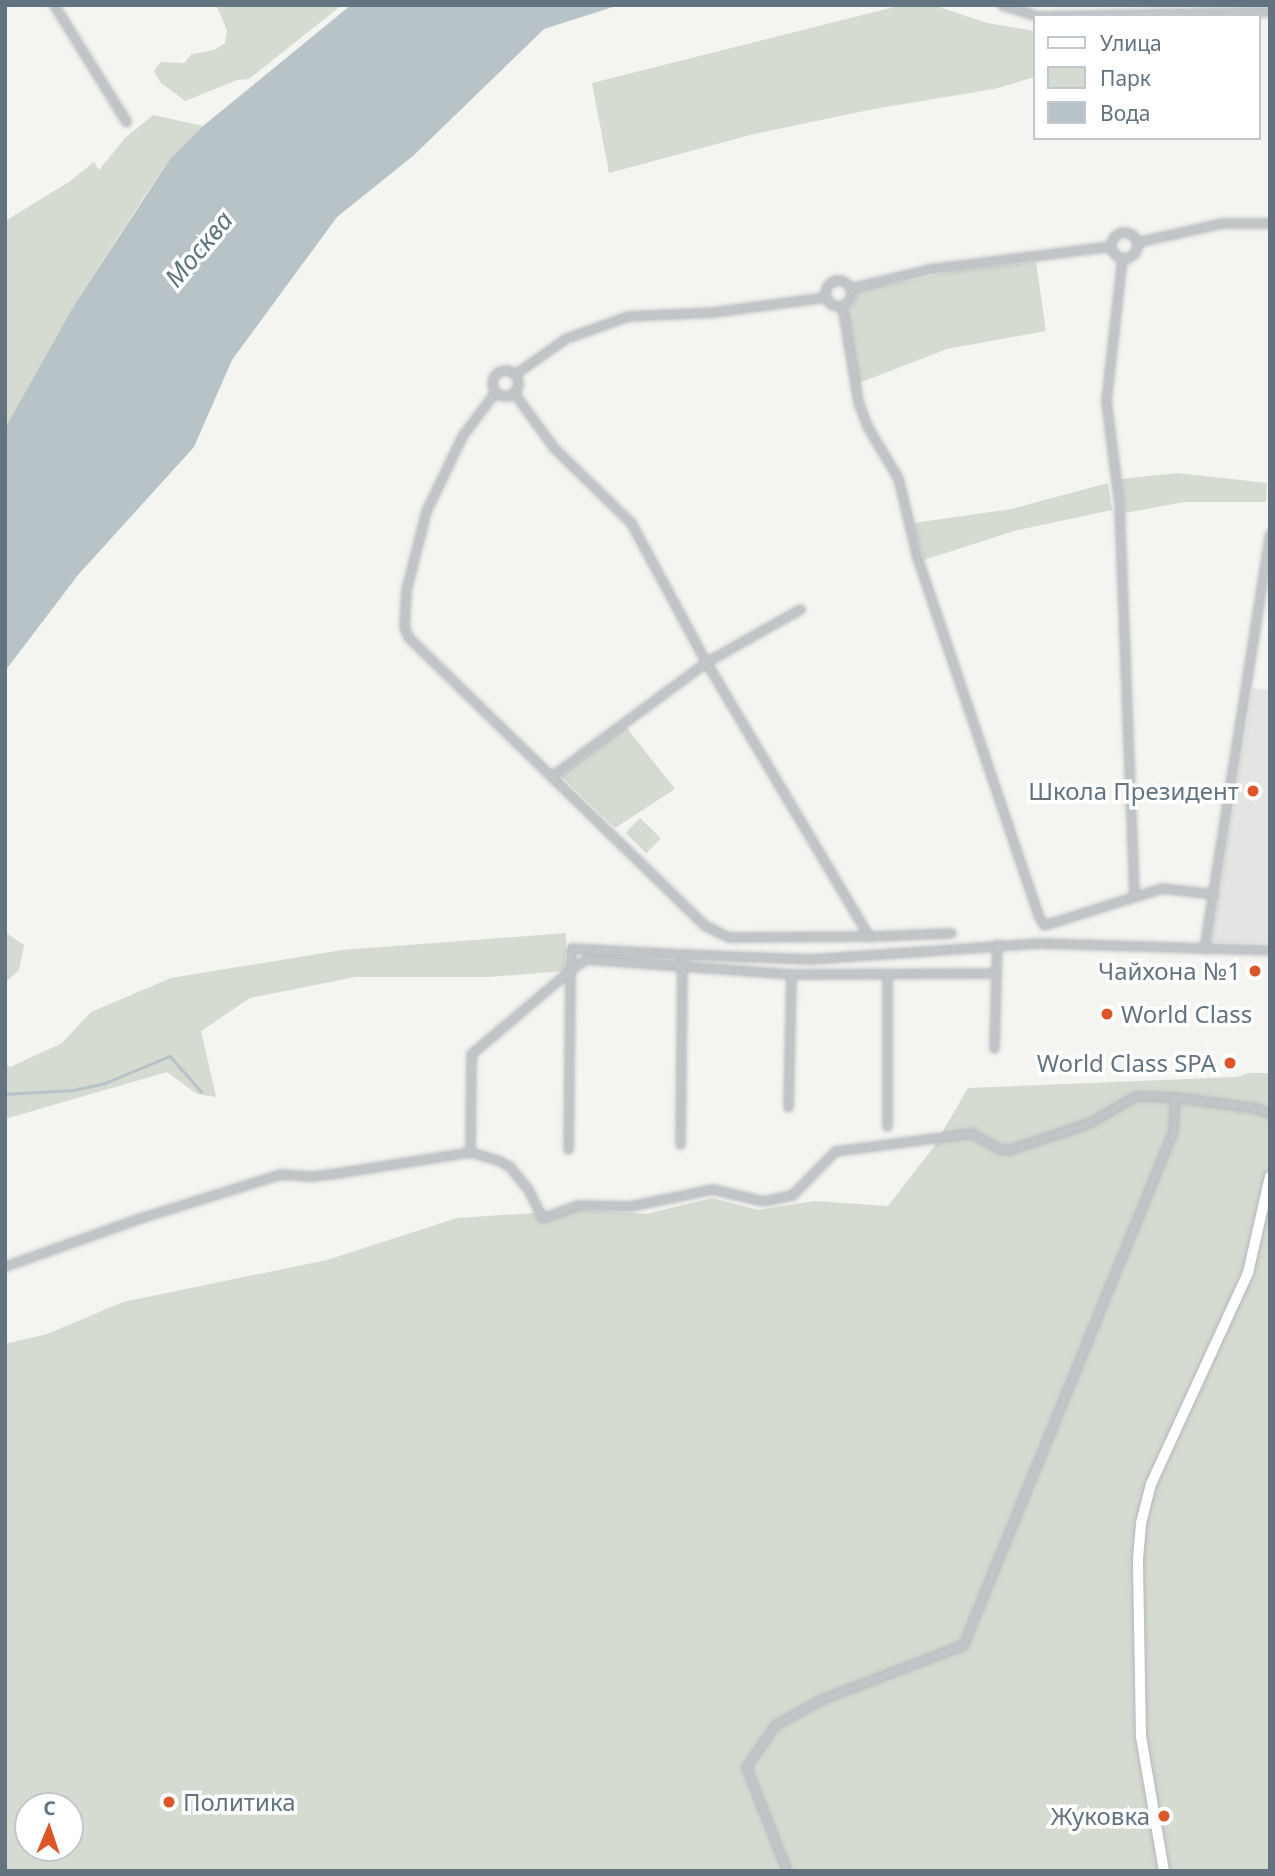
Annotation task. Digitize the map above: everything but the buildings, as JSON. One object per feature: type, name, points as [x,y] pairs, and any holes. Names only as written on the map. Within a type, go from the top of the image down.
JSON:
[{"type":"main road","points":[[1164,1870],[1141,1737],[1138,1559],[1141,1523],[1151,1484],[1248,1273],[1270,1176]]},
{"type":"street","points":[[54,5],[126,121]]},
{"type":"street","points":[[1002,5],[1034,15]]},
{"type":"street","points":[[1131,14],[1270,11]]},
{"type":"street","points":[[1137,242],[1221,223],[1270,223]]},
{"type":"street","points":[[1122,231],[1131,234],[1137,242],[1135,252],[1122,258],[1113,253],[1110,246],[1114,235],[1122,231]]},
{"type":"street","points":[[851,288],[929,269],[1110,246]]},
{"type":"street","points":[[1122,258],[1106,401],[1119,505],[1134,895]]},
{"type":"street","points":[[844,281],[851,288],[852,297],[842,306],[834,306],[825,297],[826,288],[832,282],[844,281]]},
{"type":"street","points":[[515,374],[566,338],[628,316],[712,312],[825,297]]},
{"type":"street","points":[[842,306],[854,387],[862,416],[898,478],[917,557],[1039,917],[1044,925],[1162,888],[1214,894]]},
{"type":"street","points":[[495,392],[492,383],[495,375],[502,370],[515,374]]},
{"type":"street","points":[[495,392],[506,396],[514,393],[518,382],[515,374]]},
{"type":"street","points":[[495,392],[462,436],[430,501],[409,574],[405,633],[704,925],[729,937],[951,933]]},
{"type":"street","points":[[514,393],[554,448],[631,523],[706,662],[869,936]]},
{"type":"street","points":[[1204,949],[1270,533]]},
{"type":"street","points":[[553,775],[706,662],[800,610]]},
{"type":"street","points":[[994,1048],[997,944]]},
{"type":"street","points":[[568,1149],[571,948],[810,959],[997,944],[1270,950]]},
{"type":"street","points":[[680,1144],[684,965],[682,954]]},
{"type":"street","points":[[470,1152],[471,1054],[586,959],[791,974],[996,973]]},
{"type":"street","points":[[788,1107],[791,974]]},
{"type":"street","points":[[887,975],[887,1126]]},
{"type":"street","points":[[5,1266],[140,1218],[281,1174],[312,1176],[470,1152],[498,1160],[510,1167],[528,1189],[542,1218],[577,1205],[630,1206],[712,1189],[762,1201],[792,1195],[835,1151],[971,1133],[1000,1149],[1008,1150],[1089,1123],[1135,1096],[1175,1097],[1256,1108],[1270,1114]]},
{"type":"street","points":[[787,1871],[746,1767],[775,1726],[822,1699],[963,1646],[1173,1131],[1175,1097]]},
{"type":"shaded area","name":"Школа Президент","points":[[1253,688],[1270,690],[1270,943],[1211,942]]},
{"type":"green space","points":[[216,5],[342,5],[249,79],[237,80],[185,101],[160,82],[154,71],[161,62],[184,63],[192,54],[214,50],[225,43],[227,30]]},
{"type":"green space","points":[[902,5],[933,5],[987,23],[1034,31],[1034,77],[994,89],[874,109],[754,134],[609,173],[592,83]]},
{"type":"green space","points":[[153,115],[203,126],[170,159],[144,197],[73,307],[5,428],[5,221],[69,182],[94,162],[99,170],[125,138]]},
{"type":"green space","points":[[1036,262],[1046,331],[947,349],[859,383],[847,312],[855,303],[857,291],[956,271]]},
{"type":"green space","points":[[1178,473],[1267,483],[1266,502],[1184,502],[1125,513],[1121,479]]},
{"type":"green space","points":[[1108,483],[1112,510],[1014,531],[924,560],[914,523],[1011,509]]},
{"type":"green space","points":[[626,727],[675,789],[615,828],[561,776]]},
{"type":"green space","points":[[640,818],[661,838],[646,853],[625,833]]},
{"type":"green space","points":[[5,932],[24,945],[19,970],[5,983]]},
{"type":"green space","points":[[566,933],[565,971],[489,977],[355,977],[250,998],[201,1031],[216,1097],[197,1094],[167,1072],[5,1119],[5,1064],[10,1067],[62,1043],[91,1012],[171,978],[342,950]]},
{"type":"green space","points":[[1250,1073],[1270,1073],[1270,1871],[1170,1871],[1168,1867],[1153,1871],[5,1871],[5,1344],[47,1334],[123,1302],[327,1260],[457,1218],[582,1210],[646,1214],[712,1198],[758,1210],[815,1201],[888,1206],[933,1148],[968,1088],[1236,1077]]},
{"type":"water","name":"Москва","points":[[351,5],[619,5],[544,29],[413,156],[337,217],[232,360],[194,447],[78,575],[5,671],[5,428],[73,307],[170,159],[203,126]]},
{"type":"waterway","points":[[5,1094],[73,1090],[105,1083],[170,1056],[201,1091]]},
{"type":"place","name":"Школа Президент","points":[[1253,791]]},
{"type":"place","name":"Чайхона №1","points":[[1255,971]]},
{"type":"place","name":"World Class","points":[[1107,1014]]},
{"type":"place","name":"World Class SPA","points":[[1230,1063]]},
{"type":"place","name":"Политика","points":[[169,1802]]},
{"type":"place","name":"Жуковка","points":[[1164,1816]]}]
